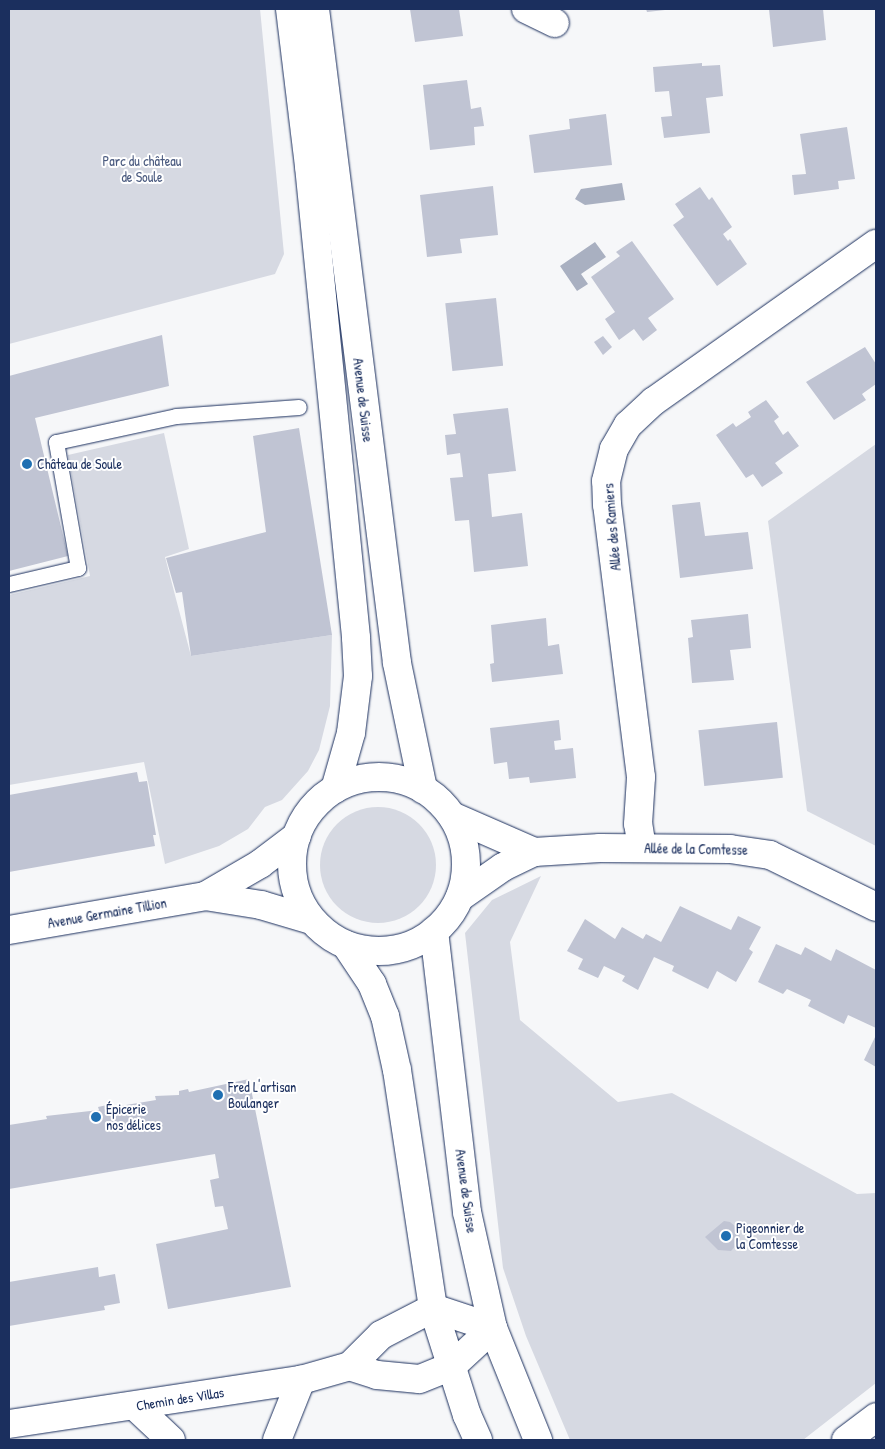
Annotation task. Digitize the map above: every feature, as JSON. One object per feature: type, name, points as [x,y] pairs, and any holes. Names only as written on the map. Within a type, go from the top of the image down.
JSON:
[{"type":"street","points":[[290,9],[309,166],[356,638],[358,676],[351,733],[335,789]]},
{"type":"street","name":"Avenue de Suisse","points":[[315,9],[398,663],[423,789]]},
{"type":"street","points":[[526,9],[555,23]]},
{"type":"street","name":"Allée des Ramiers","points":[[642,848],[638,824],[641,776],[607,505],[606,481],[614,448],[628,424],[654,401],[876,244]]},
{"type":"street","points":[[346,945],[382,952],[401,949],[434,931],[449,916],[460,897],[465,876],[465,854],[452,816],[423,789],[407,781],[370,777],[335,789],[312,808],[297,836],[291,860],[292,881],[311,920],[346,945],[372,984],[385,1016],[397,1070],[433,1308],[478,1440]]},
{"type":"street","name":"Allée de la Comtesse","points":[[452,816],[534,852]]},
{"type":"street","name":"Avenue Germaine Tillion","points":[[205,896],[260,864],[297,836]]},
{"type":"street","name":"Allée de la Comtesse","points":[[460,897],[503,867],[534,852],[642,848],[752,850],[770,855],[876,907]]},
{"type":"street","name":"Avenue Germaine Tillion","points":[[9,930],[205,896],[261,905],[311,920]]},
{"type":"street","name":"Avenue de Suisse","points":[[434,931],[467,1212],[493,1328],[538,1440]]},
{"type":"street","points":[[350,1366],[377,1375],[419,1379],[452,1366],[493,1328],[433,1308]]},
{"type":"street","name":"Chemin des Villas","points":[[9,1424],[136,1407],[301,1380],[350,1366],[381,1335],[433,1308]]},
{"type":"street","points":[[277,1440],[301,1380]]},
{"type":"street","points":[[136,1407],[171,1440]]},
{"type":"street","points":[[846,1440],[876,1417]]},
{"type":"lane","points":[[9,584],[78,568],[56,442],[176,416],[299,406]]},
{"type":"green space","name":"Parc du château de Soule","points":[[9,9],[260,9],[284,254],[275,274],[9,344]]},
{"type":"green space","points":[[164,433],[189,549],[165,557],[191,656],[332,635],[330,706],[319,750],[308,771],[282,800],[265,807],[248,829],[219,846],[165,864],[144,762],[9,785],[9,595],[90,576],[68,455]]},
{"type":"green space","points":[[876,444],[876,846],[807,811],[768,521]]},
{"type":"green space","points":[[378,807],[400,812],[419,824],[431,843],[436,865],[431,887],[419,906],[400,918],[378,923],[356,918],[337,906],[325,887],[320,865],[325,843],[337,824],[356,812]]},
{"type":"green space","points":[[541,876],[510,942],[520,1020],[618,1102],[672,1093],[857,1194],[876,1193],[876,1383],[803,1440],[570,1440],[526,1336],[503,1268],[465,933],[492,900]]},
{"type":"water","points":[[622,183],[625,200],[585,205],[575,199],[581,189]]},
{"type":"water","points":[[595,242],[606,257],[581,274],[588,284],[577,291],[560,266]]},
{"type":"building","points":[[410,9],[459,9],[463,36],[415,42]]},
{"type":"building","points":[[646,9],[665,9],[665,10],[647,12]]},
{"type":"building","points":[[769,9],[823,9],[826,40],[773,47]]},
{"type":"building","points":[[702,63],[702,66],[720,65],[723,96],[706,98],[710,133],[664,138],[661,117],[672,116],[669,91],[655,92],[653,67]]},
{"type":"building","points":[[467,80],[471,109],[481,107],[484,126],[474,127],[475,145],[430,150],[423,85]]},
{"type":"building","points":[[606,114],[612,165],[534,173],[529,135],[570,129],[569,119]]},
{"type":"building","points":[[847,127],[855,179],[838,181],[839,189],[794,195],[792,175],[806,174],[800,134]]},
{"type":"building","points":[[493,186],[498,235],[460,239],[462,253],[427,257],[420,195]]},
{"type":"building","points":[[700,187],[709,200],[712,197],[732,227],[723,234],[728,241],[730,239],[747,264],[717,286],[673,225],[684,217],[675,204]]},
{"type":"building","points":[[632,241],[674,299],[648,318],[657,330],[643,341],[634,329],[619,340],[605,319],[615,312],[591,277],[620,256],[616,252]]},
{"type":"building","points":[[496,298],[503,366],[452,371],[445,303]]},
{"type":"building","name":"Château de Soule","points":[[162,335],[169,386],[35,418],[68,556],[9,571],[9,376]]},
{"type":"building","points":[[603,336],[612,347],[603,355],[594,342]]},
{"type":"building","points":[[865,347],[876,364],[876,384],[862,394],[866,400],[834,420],[806,382]]},
{"type":"building","points":[[766,400],[779,417],[774,421],[783,435],[788,431],[799,446],[775,463],[783,473],[762,487],[753,474],[746,478],[716,435],[733,423],[736,427],[751,417],[748,412]]},
{"type":"building","points":[[508,408],[516,471],[488,474],[492,517],[522,513],[528,566],[474,572],[469,520],[455,521],[450,478],[463,477],[460,453],[447,455],[445,435],[456,434],[453,414]]},
{"type":"building","points":[[299,428],[332,635],[191,656],[182,592],[176,593],[166,558],[266,532],[253,436]]},
{"type":"building","points":[[700,502],[705,536],[748,532],[753,569],[680,578],[672,505]]},
{"type":"building","points":[[748,614],[751,648],[730,650],[734,680],[692,683],[688,638],[693,637],[691,620]]},
{"type":"building","points":[[546,618],[548,646],[559,644],[563,674],[492,682],[490,664],[494,663],[491,625]]},
{"type":"building","points":[[559,720],[561,740],[554,741],[555,750],[573,748],[576,778],[530,783],[529,777],[509,779],[507,762],[494,764],[490,728]]},
{"type":"building","points":[[777,722],[783,778],[704,786],[698,730]]},
{"type":"building","points":[[137,772],[139,782],[147,781],[156,835],[153,835],[155,846],[9,872],[9,795]]},
{"type":"building","points":[[680,906],[731,930],[738,916],[761,927],[749,949],[753,952],[736,982],[717,971],[708,989],[672,971],[674,966],[654,957],[638,990],[622,981],[625,976],[604,966],[598,978],[578,969],[583,959],[567,951],[585,919],[615,939],[622,927],[643,939],[646,934],[661,942]]},
{"type":"building","points":[[776,944],[801,955],[805,947],[831,961],[836,949],[876,970],[876,1028],[848,1015],[844,1024],[808,1006],[811,1000],[787,989],[783,994],[758,982]]},
{"type":"building","points":[[876,1035],[876,1067],[864,1060]]},
{"type":"building","points":[[249,1079],[291,1287],[168,1309],[156,1244],[228,1229],[223,1206],[215,1207],[210,1180],[219,1178],[215,1154],[9,1189],[9,1125],[47,1119],[46,1116],[99,1110],[98,1107],[107,1105],[108,1108],[156,1100],[155,1096],[179,1095],[179,1091],[188,1089],[189,1092]]},
{"type":"building","name":"Pigeonnier de la Comtesse","points":[[724,1221],[730,1222],[740,1230],[739,1242],[731,1251],[718,1250],[705,1237]]},
{"type":"building","points":[[98,1267],[99,1277],[115,1274],[120,1303],[104,1306],[105,1310],[9,1326],[9,1282]]},
{"type":"place","name":"Château de Soule","points":[[27,464]]},
{"type":"place","name":"Fred L'artisan Boulanger","points":[[218,1095]]},
{"type":"place","name":"Épicerie nos délices","points":[[96,1117]]},
{"type":"place","name":"Pigeonnier de la Comtesse","points":[[726,1236]]}]
